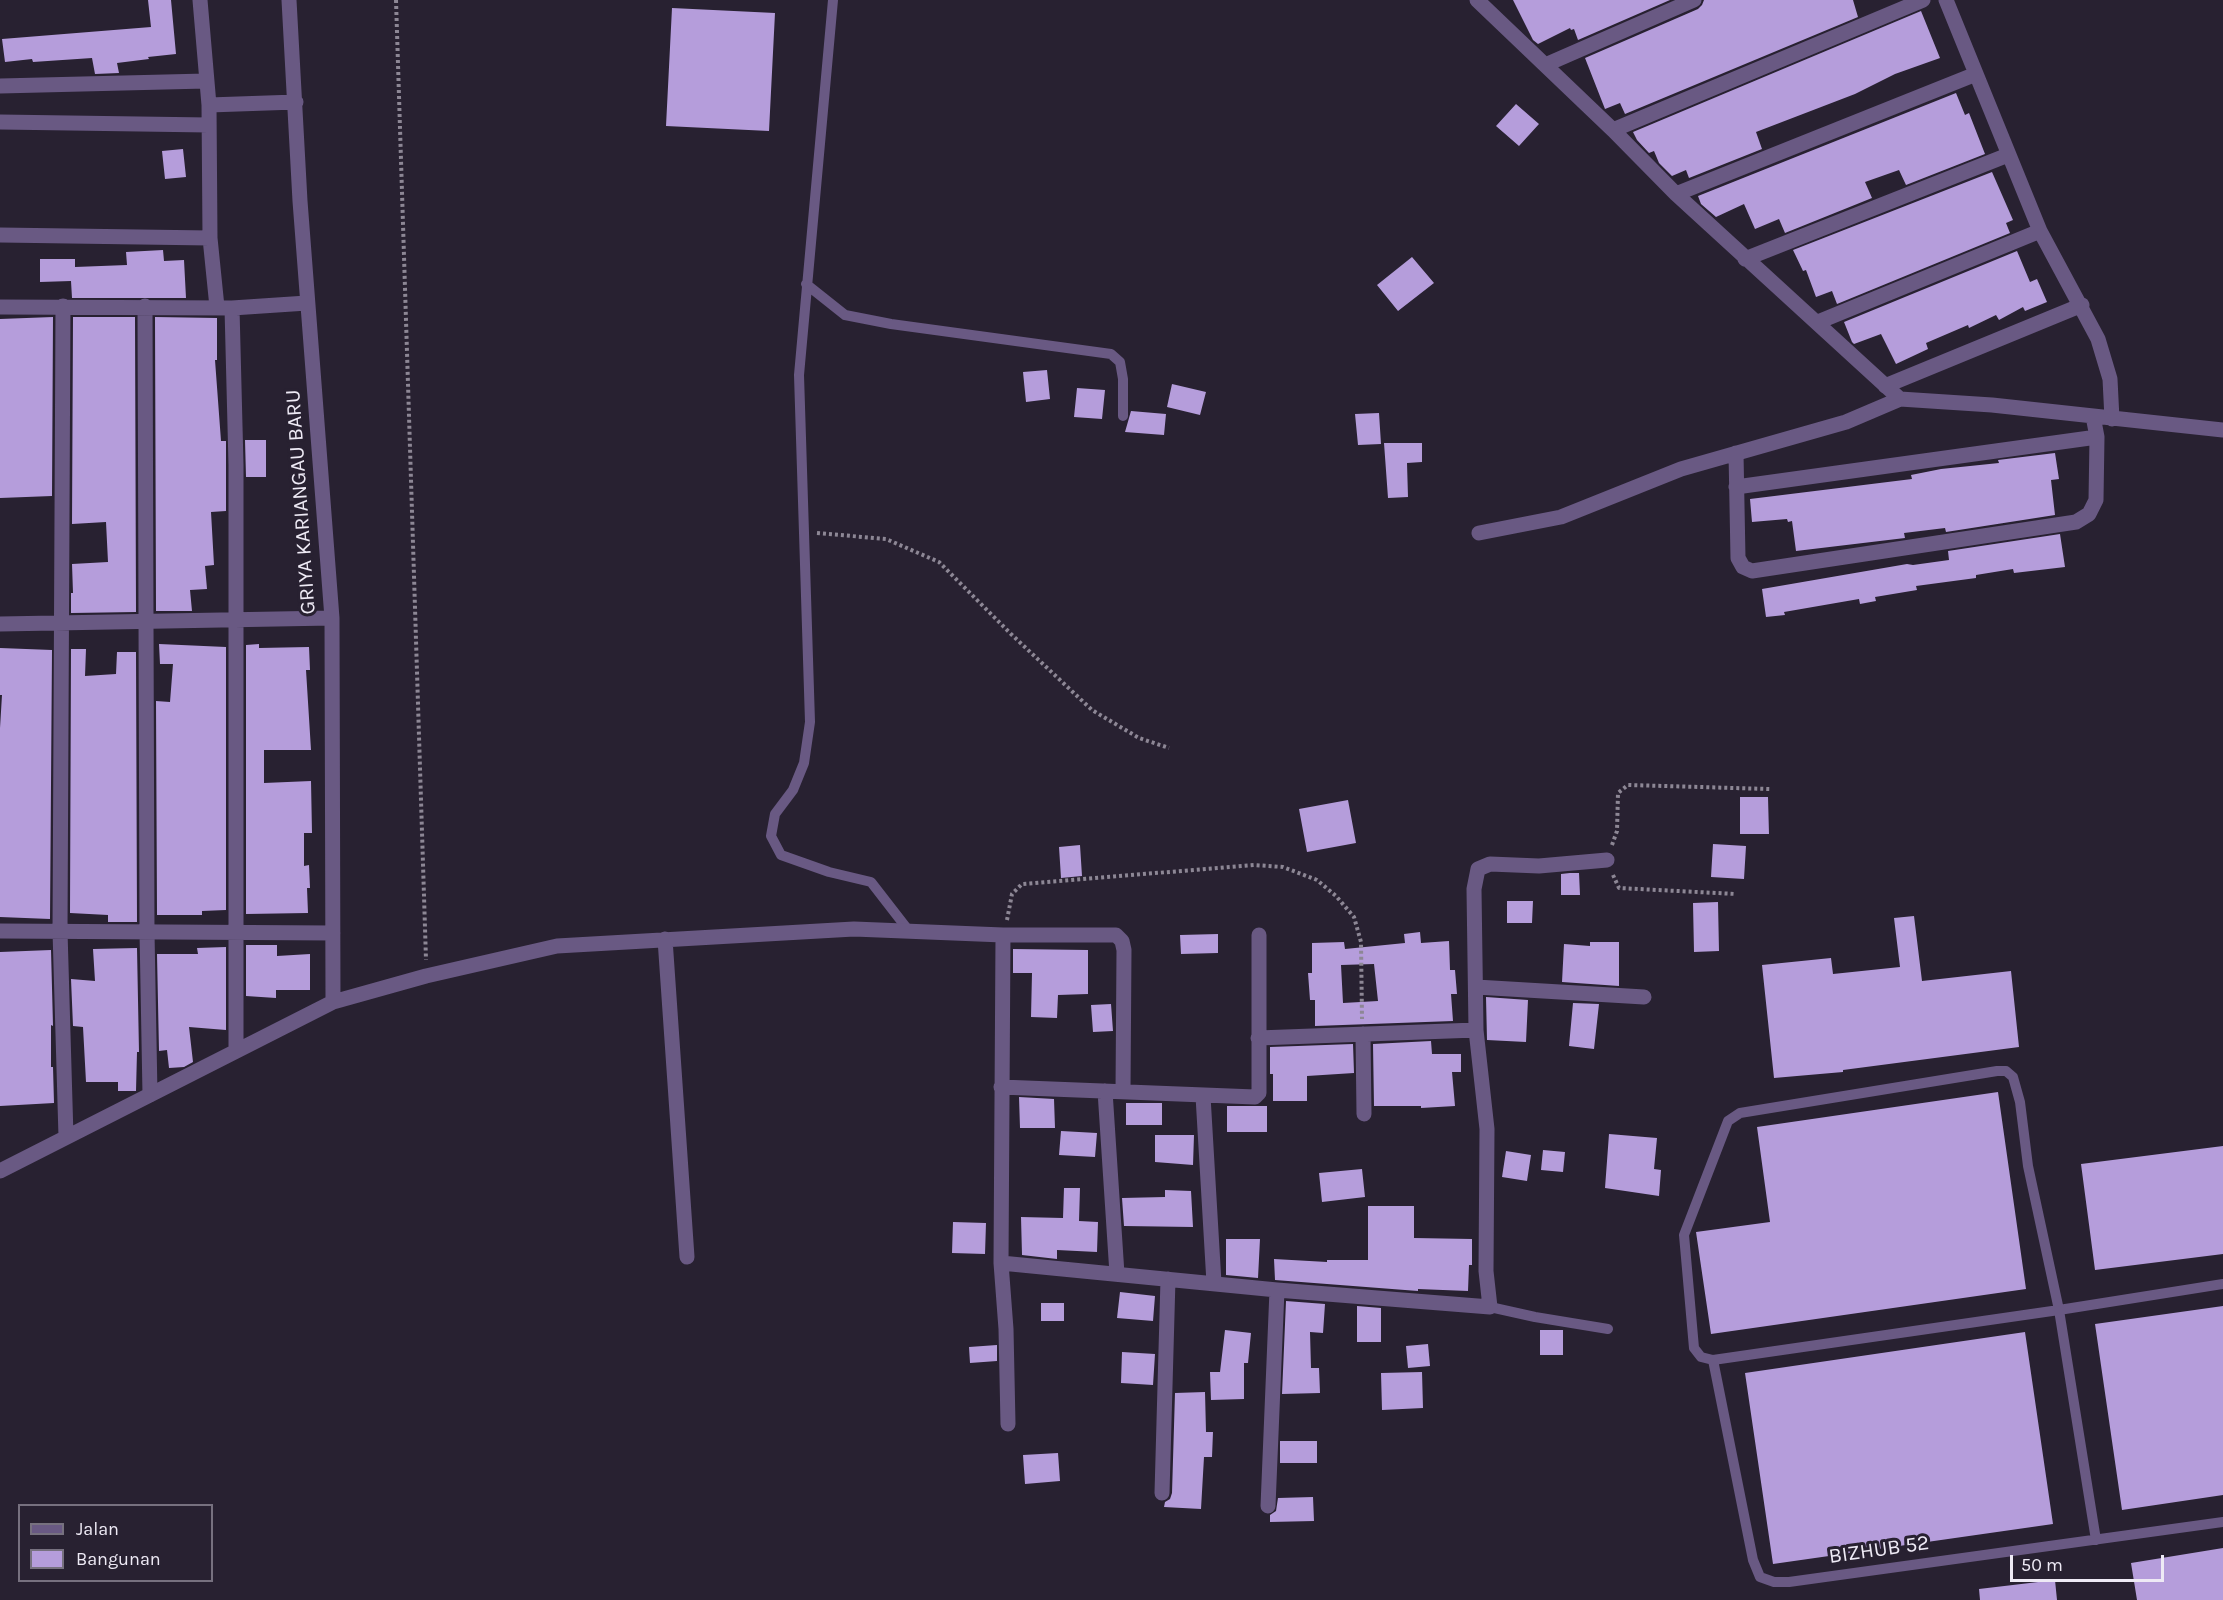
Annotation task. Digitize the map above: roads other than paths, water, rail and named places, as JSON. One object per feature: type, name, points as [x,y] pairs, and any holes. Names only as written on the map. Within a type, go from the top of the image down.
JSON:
[{"type":"street","points":[[200,0],[209,105],[210,238],[224,307],[236,465],[237,1051]]},
{"type":"street","name":"GRIYA KARIANGAU BARU","points":[[289,0],[300,201],[332,618],[333,1002]]},
{"type":"street","points":[[1478,0],[1676,194],[1900,399]]},
{"type":"street","points":[[1545,65],[1694,0]]},
{"type":"street","points":[[1613,130],[1923,0]]},
{"type":"street","points":[[1946,0],[2040,231],[2082,305],[2098,339],[2110,379],[2112,419]]},
{"type":"street","points":[[1676,194],[1976,74]]},
{"type":"street","points":[[0,86],[206,81]]},
{"type":"street","points":[[209,105],[296,102]]},
{"type":"street","points":[[0,122],[209,125]]},
{"type":"street","points":[[1745,259],[2008,154]]},
{"type":"street","points":[[1818,322],[2040,231]]},
{"type":"street","points":[[0,235],[210,238]]},
{"type":"street","points":[[0,307],[224,307],[308,303]]},
{"type":"street","points":[[1885,386],[2082,305]]},
{"type":"street","points":[[63,306],[60,931],[66,1137]]},
{"type":"street","points":[[145,306],[147,932],[150,1095]]},
{"type":"street","points":[[1479,533],[1561,517],[1681,469],[1846,422],[1900,399],[1992,405],[2223,430]]},
{"type":"street","points":[[1736,453],[1738,558],[1743,567],[1752,571],[2076,522],[2089,514],[2096,500],[2097,437],[2093,416]]},
{"type":"street","points":[[1736,487],[2097,437]]},
{"type":"street","points":[[0,624],[332,618]]},
{"type":"street","points":[[1001,1263],[1277,1290],[1490,1307],[1485,1271],[1488,1129],[1476,1030],[1474,889],[1478,869],[1490,864],[1539,866],[1607,860]]},
{"type":"street","points":[[0,1170],[333,1002],[426,976],[557,946],[854,929],[1004,935],[1116,935],[1122,941],[1124,950],[1124,1092]]},
{"type":"street","points":[[0,931],[333,933]]},
{"type":"street","points":[[1004,935],[1001,1263],[1006,1329],[1008,1424]]},
{"type":"street","points":[[1001,1087],[1255,1097],[1259,1093],[1259,936]]},
{"type":"street","points":[[665,939],[687,1257]]},
{"type":"street","points":[[1476,987],[1644,997]]},
{"type":"street","points":[[1258,1038],[1476,1030]]},
{"type":"street","points":[[1363,1034],[1364,1114]]},
{"type":"street","points":[[1105,1091],[1117,1274]]},
{"type":"street","points":[[1203,1096],[1214,1283]]},
{"type":"street","points":[[1162,1493],[1168,1279]]},
{"type":"street","points":[[1268,1506],[1277,1290]]},
{"type":"lane","points":[[833,0],[799,375],[810,722],[804,764],[793,790],[775,814],[771,836],[781,855],[829,872],[871,882],[909,931]]},
{"type":"lane","points":[[806,284],[845,315],[891,324],[1111,354],[1120,362],[1123,379],[1123,416]]},
{"type":"lane","points":[[2096,1540],[2058,1310],[2028,1166],[2020,1102],[2013,1077],[2006,1071],[1997,1071],[1740,1113],[1728,1120],[1684,1235],[1694,1348],[1701,1357],[1713,1360],[2058,1310],[2223,1284]]},
{"type":"lane","points":[[1490,1307],[1608,1329]]},
{"type":"lane","name":"BIZHUB 52","points":[[1713,1360],[1753,1560],[1760,1577],[1774,1582],[1789,1582],[2223,1522]]}]
